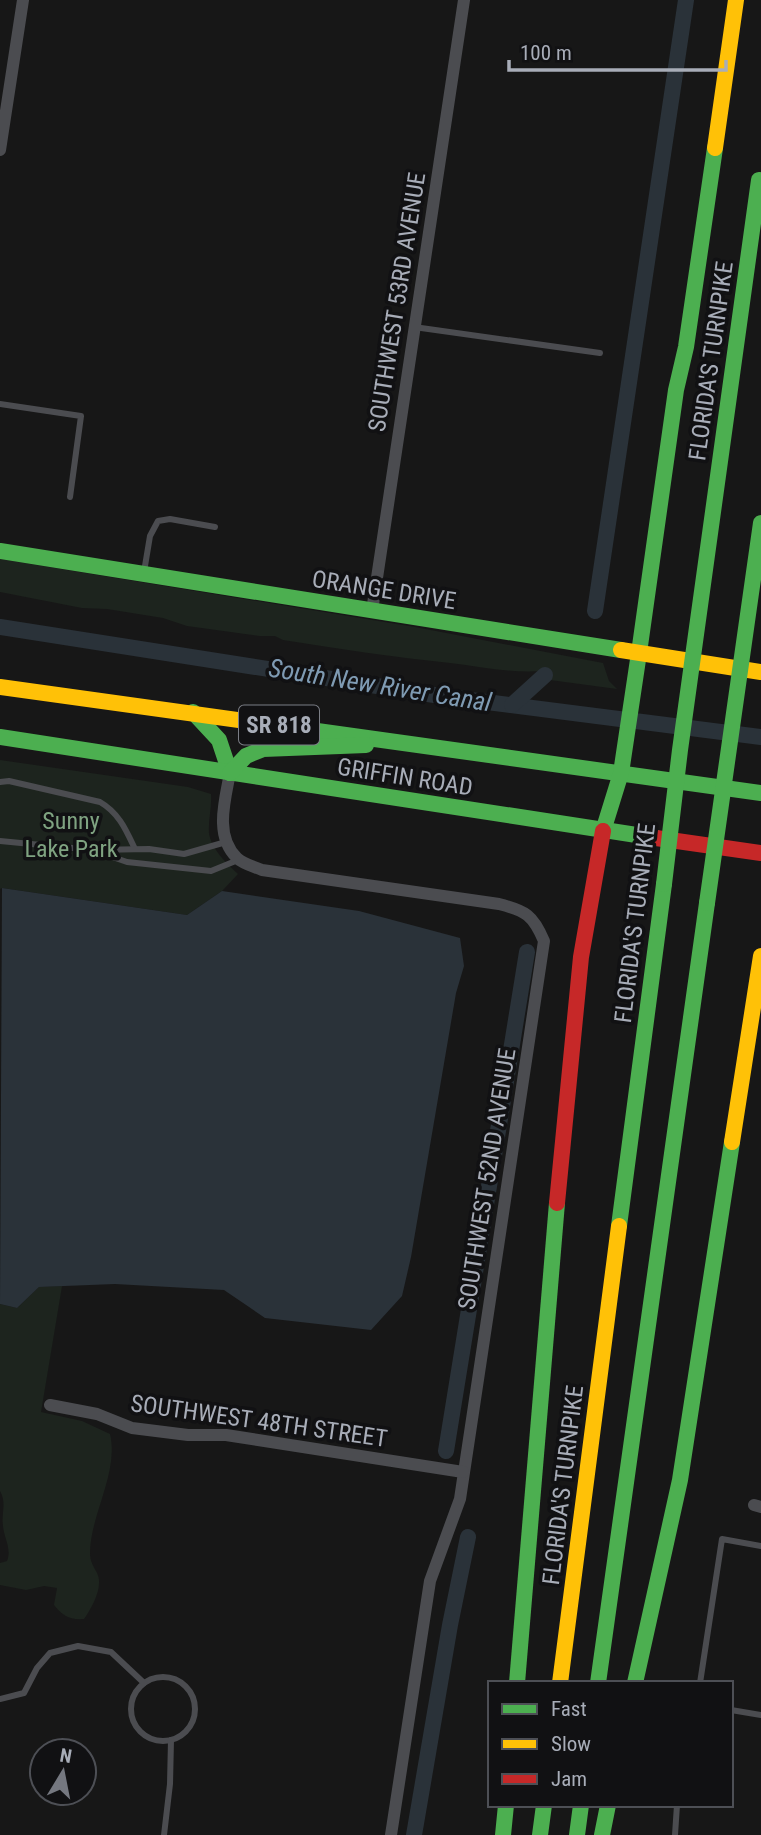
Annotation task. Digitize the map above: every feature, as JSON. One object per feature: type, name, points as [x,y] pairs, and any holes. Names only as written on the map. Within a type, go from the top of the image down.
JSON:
[{"type":"main road","points":[[517,1681],[567,1093],[580,978],[603,831],[626,748],[676,390],[686,347],[736,0]]},
{"type":"main road","name":"FLORIDA'S TURNPIKE","points":[[561,1681],[682,737],[760,175]]},
{"type":"main road","points":[[598,1681],[761,523]]},
{"type":"main road","name":"ORANGE DRIVE","points":[[0,551],[761,672]]},
{"type":"main road","name":"GRIFFIN ROAD","points":[[0,687],[761,793]]},
{"type":"main road","points":[[193,712],[219,740],[230,773]]},
{"type":"main road","name":"GRIFFIN ROAD","points":[[0,737],[761,853]]},
{"type":"main road","points":[[230,773],[246,755],[264,748],[302,750],[408,743]]},
{"type":"main road","points":[[635,1681],[680,1480],[761,956]]},
{"type":"main road","points":[[503,1835],[506,1807]]},
{"type":"main road","points":[[540,1835],[544,1807]]},
{"type":"main road","points":[[577,1835],[581,1807]]},
{"type":"main road","points":[[602,1835],[608,1807]]},
{"type":"street","points":[[0,150],[23,0]]},
{"type":"street","name":"SOUTHWEST 53RD AVENUE","points":[[372,611],[464,0]]},
{"type":"street","points":[[230,773],[223,812],[226,842],[238,860]]},
{"type":"street","name":"SOUTHWEST 52ND AVENUE","points":[[238,860],[262,870],[499,904],[522,910],[536,922],[544,941],[460,1499],[430,1581],[391,1835]]},
{"type":"street","name":"SOUTHWEST 48TH STREET","points":[[50,1405],[97,1414],[132,1428],[188,1435],[226,1435],[463,1472]]},
{"type":"lane","points":[[414,327],[600,353]]},
{"type":"lane","points":[[0,404],[81,416],[70,497]]},
{"type":"lane","points":[[144,574],[150,536],[158,521],[170,519],[215,527]]},
{"type":"lane","points":[[0,782],[9,781],[100,802],[112,809],[120,819],[135,849]]},
{"type":"lane","points":[[0,841],[93,850],[135,849],[184,854],[226,842]]},
{"type":"lane","points":[[93,850],[127,862],[211,871],[238,860]]},
{"type":"lane","points":[[700,1681],[722,1539],[761,1546]]},
{"type":"lane","points":[[0,1699],[24,1693],[37,1668],[50,1653],[78,1646],[111,1653],[144,1683]]},
{"type":"lane","points":[[167,1677],[179,1681],[189,1689],[194,1701],[195,1713],[191,1725],[171,1740],[147,1736],[137,1728],[132,1717],[131,1704],[135,1692],[144,1683],[155,1678],[167,1677]]},
{"type":"lane","points":[[733,1710],[761,1714]]},
{"type":"lane","points":[[164,1835],[170,1784],[171,1740]]},
{"type":"lane","points":[[675,1835],[677,1807]]},
{"type":"green space","points":[[0,559],[415,627],[603,663],[609,681],[617,689],[550,680],[542,671],[496,669],[346,650],[283,640],[275,636],[187,626],[163,618],[82,608],[0,592]]},
{"type":"green space","name":"Sunny Lake Park","points":[[0,760],[188,787],[211,794],[210,839],[220,856],[238,874],[222,891],[187,915],[0,889]]},
{"type":"green space","points":[[62,1286],[41,1412],[82,1421],[110,1434],[112,1448],[108,1478],[95,1522],[90,1552],[99,1584],[84,1619],[70,1618],[57,1609],[54,1605],[57,1588],[44,1586],[26,1590],[0,1585],[0,1563],[7,1561],[9,1552],[3,1526],[3,1500],[0,1491],[0,1304],[17,1308],[39,1287]]},
{"type":"shaded area","points":[[2,888],[187,915],[222,891],[359,911],[460,938],[464,966],[456,993],[411,1257],[402,1296],[371,1330],[265,1318],[224,1290],[115,1284],[39,1287],[17,1308],[0,1304]]},
{"type":"waterway","points":[[595,611],[686,0]]},
{"type":"waterway","name":"South New River Canal","points":[[0,627],[447,697],[761,737]]},
{"type":"waterway","points":[[512,705],[545,675]]},
{"type":"waterway","points":[[446,1451],[527,952]]},
{"type":"waterway","points":[[414,1835],[468,1537]]},
{"type":"traffic: fast","points":[[639,653],[676,390],[686,347],[715,148]]},
{"type":"traffic: fast","points":[[664,884],[759,180]]},
{"type":"traffic: fast","points":[[707,903],[761,523]]},
{"type":"traffic: fast","points":[[0,551],[621,650]]},
{"type":"traffic: fast","points":[[603,831],[621,773],[639,653]]},
{"type":"traffic: fast","points":[[193,712],[219,740],[230,773]]},
{"type":"traffic: fast","points":[[267,724],[761,793]]},
{"type":"traffic: fast","points":[[0,737],[656,838]]},
{"type":"traffic: fast","points":[[230,773],[246,756],[263,749],[366,745]]},
{"type":"traffic: fast","points":[[619,1226],[664,884]]},
{"type":"traffic: fast","points":[[598,1681],[707,903]]},
{"type":"traffic: fast","points":[[635,1681],[680,1480],[732,1142]]},
{"type":"traffic: fast","points":[[517,1681],[557,1203]]},
{"type":"traffic: fast","points":[[503,1835],[506,1807]]},
{"type":"traffic: fast","points":[[540,1835],[544,1807]]},
{"type":"traffic: fast","points":[[577,1835],[581,1807]]},
{"type":"traffic: fast","points":[[602,1835],[608,1807]]},
{"type":"traffic: slow","points":[[715,148],[736,0]]},
{"type":"traffic: slow","points":[[621,650],[761,672]]},
{"type":"traffic: slow","points":[[0,687],[267,724]]},
{"type":"traffic: slow","points":[[732,1142],[761,956]]},
{"type":"traffic: slow","points":[[560,1681],[619,1226]]},
{"type":"traffic: jam","points":[[557,1203],[581,957],[603,831]]},
{"type":"traffic: jam","points":[[656,838],[761,853]]}]
